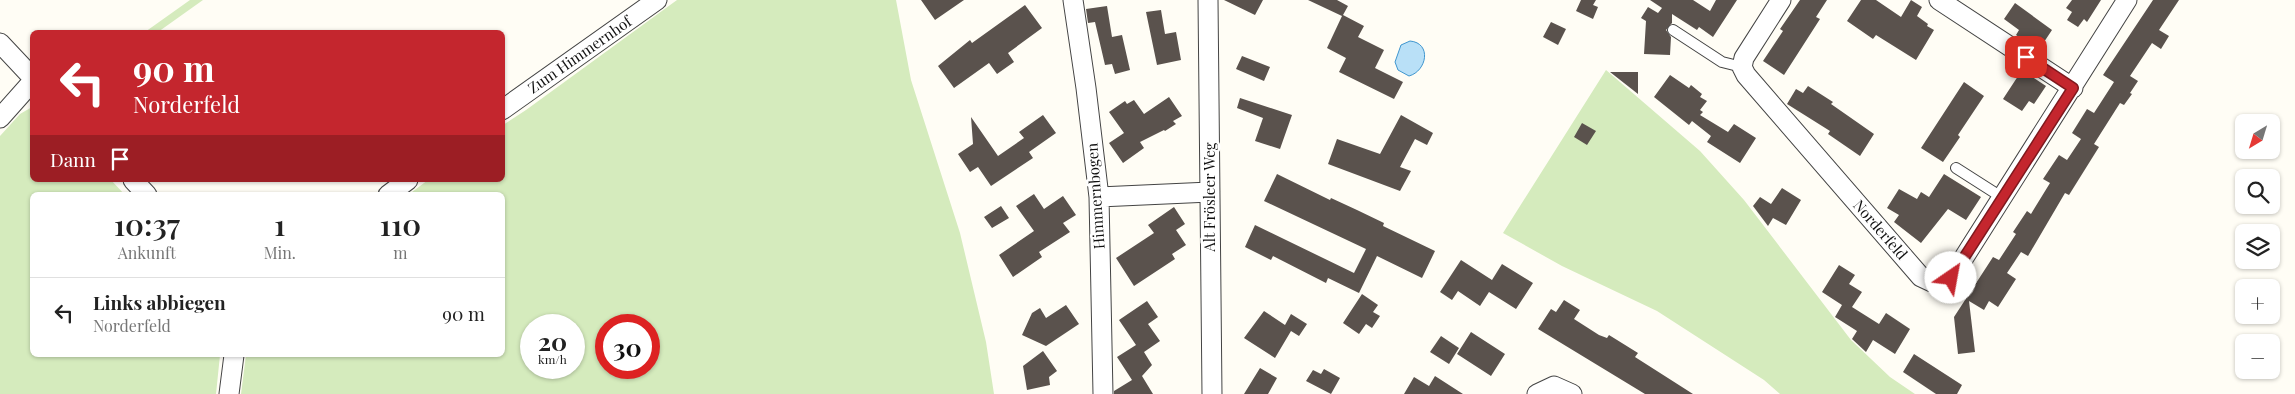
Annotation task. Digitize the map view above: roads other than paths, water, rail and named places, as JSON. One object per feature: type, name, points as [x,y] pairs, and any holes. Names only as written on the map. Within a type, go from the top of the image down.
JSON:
[{"type":"street","name":"Zum Himmernhof","points":[[505,108],[657,0]]},
{"type":"street","name":"Himmernbogen","points":[[1073,0],[1099,197],[1103,394]]},
{"type":"street","name":"Alt Frösleer Weg","points":[[1208,0],[1212,394]]},
{"type":"street","points":[[1742,67],[1744,58],[1781,0]]},
{"type":"street","points":[[1938,0],[2073,88]]},
{"type":"street","name":"Norderfeld","points":[[1742,67],[1752,83],[1921,276],[1936,284],[1951,278],[2073,88],[2126,0]]},
{"type":"street","points":[[0,43],[30,75]]},
{"type":"street","points":[[0,118],[30,84]]},
{"type":"street","points":[[134,182],[144,192]]},
{"type":"street","points":[[392,192],[405,182]]},
{"type":"street","points":[[1099,197],[1210,192]]},
{"type":"street","points":[[229,394],[234,357]]},
{"type":"street","points":[[1538,394],[1554,386],[1572,394]]},
{"type":"lane","points":[[1673,30],[1722,62],[1742,67]]},
{"type":"lane","points":[[1956,168],[2003,198]]},
{"type":"water","points":[[1410,41],[1422,47],[1424,57],[1420,69],[1409,76],[1398,70],[1395,62],[1401,45]]}]
